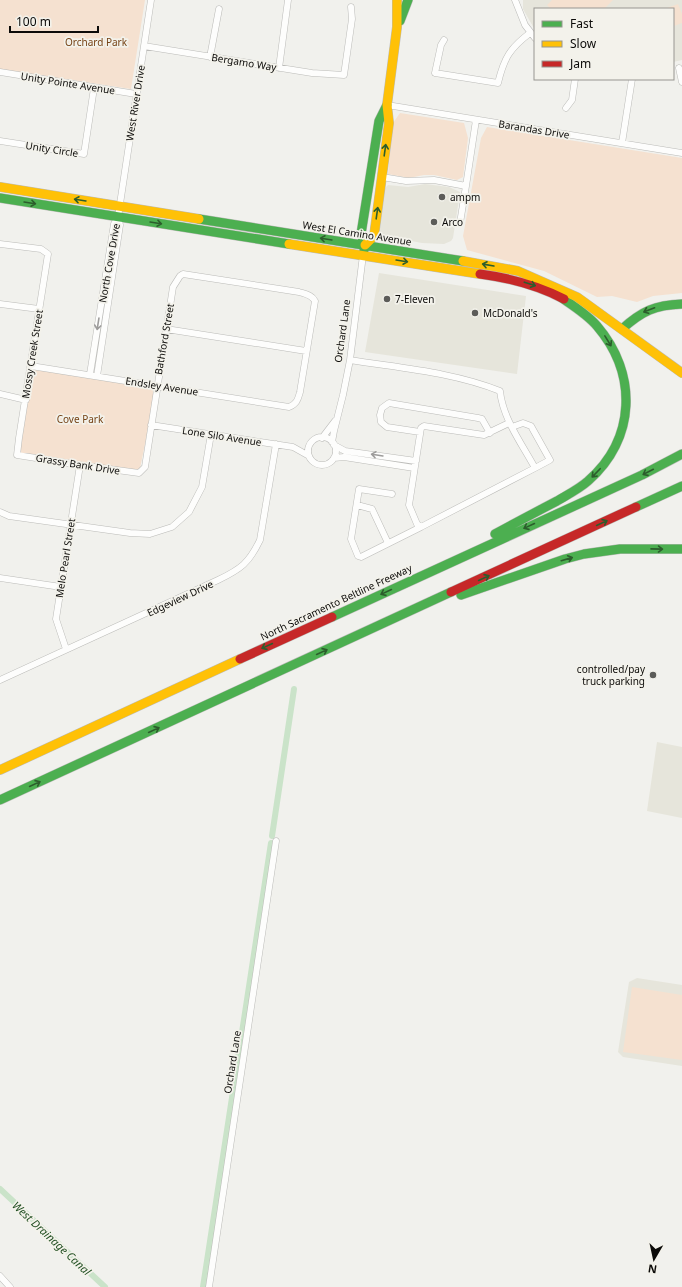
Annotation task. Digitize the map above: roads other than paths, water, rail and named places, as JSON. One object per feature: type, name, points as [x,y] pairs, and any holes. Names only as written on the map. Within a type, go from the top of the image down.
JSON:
[{"type":"main road","name":"Orchard Lane","points":[[365,245],[374,236],[382,177],[389,122],[387,105],[398,28],[397,0]]},
{"type":"main road","name":"Orchard Lane","points":[[398,28],[408,0]]},
{"type":"main road","name":"Orchard Lane","points":[[363,255],[365,245],[361,234],[379,121],[387,105]]},
{"type":"main road","name":"West El Camino Avenue","points":[[0,187],[489,265],[518,271],[548,282],[577,297],[682,380]]},
{"type":"main road","name":"West El Camino Avenue","points":[[0,198],[501,277],[530,284],[559,296],[586,311],[621,332],[682,373]]},
{"type":"main road","points":[[408,582],[579,488],[599,470],[619,439],[625,417],[626,391],[623,372],[613,350],[597,325],[559,296]]},
{"type":"main road","points":[[621,332],[632,319],[649,309],[671,304],[682,304]]},
{"type":"main road","name":"North Sacramento Beltline Freeway","points":[[0,770],[612,489],[682,454]]},
{"type":"main road","points":[[0,800],[682,486]]},
{"type":"main road","points":[[398,617],[565,559],[584,554],[620,549],[682,549]]},
{"type":"street","name":"West River Drive","points":[[118,217],[151,0]]},
{"type":"street","points":[[279,68],[288,0]]},
{"type":"street","points":[[515,0],[521,17],[534,37]]},
{"type":"street","name":"Bergamo Way","points":[[144,46],[312,73],[344,75],[352,19],[351,7]]},
{"type":"street","points":[[210,56],[219,9]]},
{"type":"street","points":[[444,40],[441,45],[435,73],[498,83],[506,57],[518,42],[530,33]]},
{"type":"street","points":[[678,68],[682,82]]},
{"type":"street","name":"Unity Pointe Avenue","points":[[0,72],[136,94]]},
{"type":"street","points":[[566,108],[572,100],[575,80]]},
{"type":"street","points":[[622,143],[632,80]]},
{"type":"street","name":"Unity Circle","points":[[0,141],[84,154],[94,88]]},
{"type":"street","name":"Barandas Drive","points":[[387,105],[682,153]]},
{"type":"street","points":[[460,223],[476,120]]},
{"type":"street","points":[[382,177],[406,181],[434,180],[466,186]]},
{"type":"street","name":"North Cove Drive","points":[[90,374],[113,230],[118,217]]},
{"type":"street","name":"North Cove Drive","points":[[97,376],[120,225],[118,217]]},
{"type":"street","name":"Mossy Creek Street","points":[[0,244],[41,249],[48,254],[18,455]]},
{"type":"street","name":"Orchard Lane","points":[[333,444],[337,418],[342,403],[350,360],[363,255]]},
{"type":"street","name":"Bathford Street","points":[[139,473],[145,466],[156,386],[173,287],[180,276],[183,274],[299,292],[309,295],[315,301],[306,352]]},
{"type":"street","points":[[0,304],[39,310]]},
{"type":"street","points":[[166,329],[306,352]]},
{"type":"street","name":"Endsley Avenue","points":[[31,366],[290,406],[297,401],[300,392],[306,352]]},
{"type":"street","points":[[350,360],[427,372],[480,383],[500,391],[502,406],[535,468]]},
{"type":"street","points":[[0,394],[26,400]]},
{"type":"street","points":[[420,432],[387,427],[381,422],[380,415],[382,408],[389,403],[478,418],[482,419],[490,433]]},
{"type":"street","name":"Orchard Lane","points":[[322,438],[337,418]]},
{"type":"street","points":[[392,494],[359,489],[351,539],[358,556],[361,557],[421,527],[550,460],[531,426],[522,423],[511,425],[484,436],[424,426],[421,428],[409,505],[417,524],[421,527]]},
{"type":"street","name":"Lone Silo Avenue","points":[[151,425],[293,447],[309,456]]},
{"type":"street","points":[[0,512],[9,516],[70,526],[150,534],[172,527],[189,512],[202,487],[211,434]]},
{"type":"street","points":[[414,468],[344,457],[334,458],[327,464],[318,465],[311,460],[309,456],[309,447],[314,440],[322,438],[328,439],[333,444],[345,450],[416,461]]},
{"type":"street","name":"Lone Silo Avenue","points":[[293,447],[311,443]]},
{"type":"street","name":"Edgeview Drive","points":[[0,680],[66,649],[106,633],[240,568],[253,554],[260,540],[276,444]]},
{"type":"street","points":[[333,444],[335,454],[334,458]]},
{"type":"street","name":"Grassy Bank Drive","points":[[18,455],[139,473]]},
{"type":"street","name":"Melo Pearl Street","points":[[66,649],[56,619],[80,465]]},
{"type":"street","points":[[357,506],[372,509],[388,543]]},
{"type":"street","points":[[0,578],[61,587]]},
{"type":"street","name":"Orchard Lane","points":[[208,1287],[276,841]]},
{"type":"street","points":[[0,1276],[10,1287]]},
{"type":"waterway","points":[[272,836],[294,689]]},
{"type":"waterway","points":[[203,1287],[271,843]]},
{"type":"waterway","name":"West Drainage Canal","points":[[0,1189],[105,1287]]},
{"type":"place","name":"ampm","points":[[442,197]]},
{"type":"place","name":"Arco","points":[[434,222]]},
{"type":"place","name":"7-Eleven","points":[[387,299]]},
{"type":"place","name":"McDonald's","points":[[475,313]]},
{"type":"place","name":"controlled/pay truck parking","points":[[653,675]]},
{"type":"park label","name":"Orchard Park","points":[[96,42]]},
{"type":"park label","name":"Cove Park","points":[[80,419]]}]
